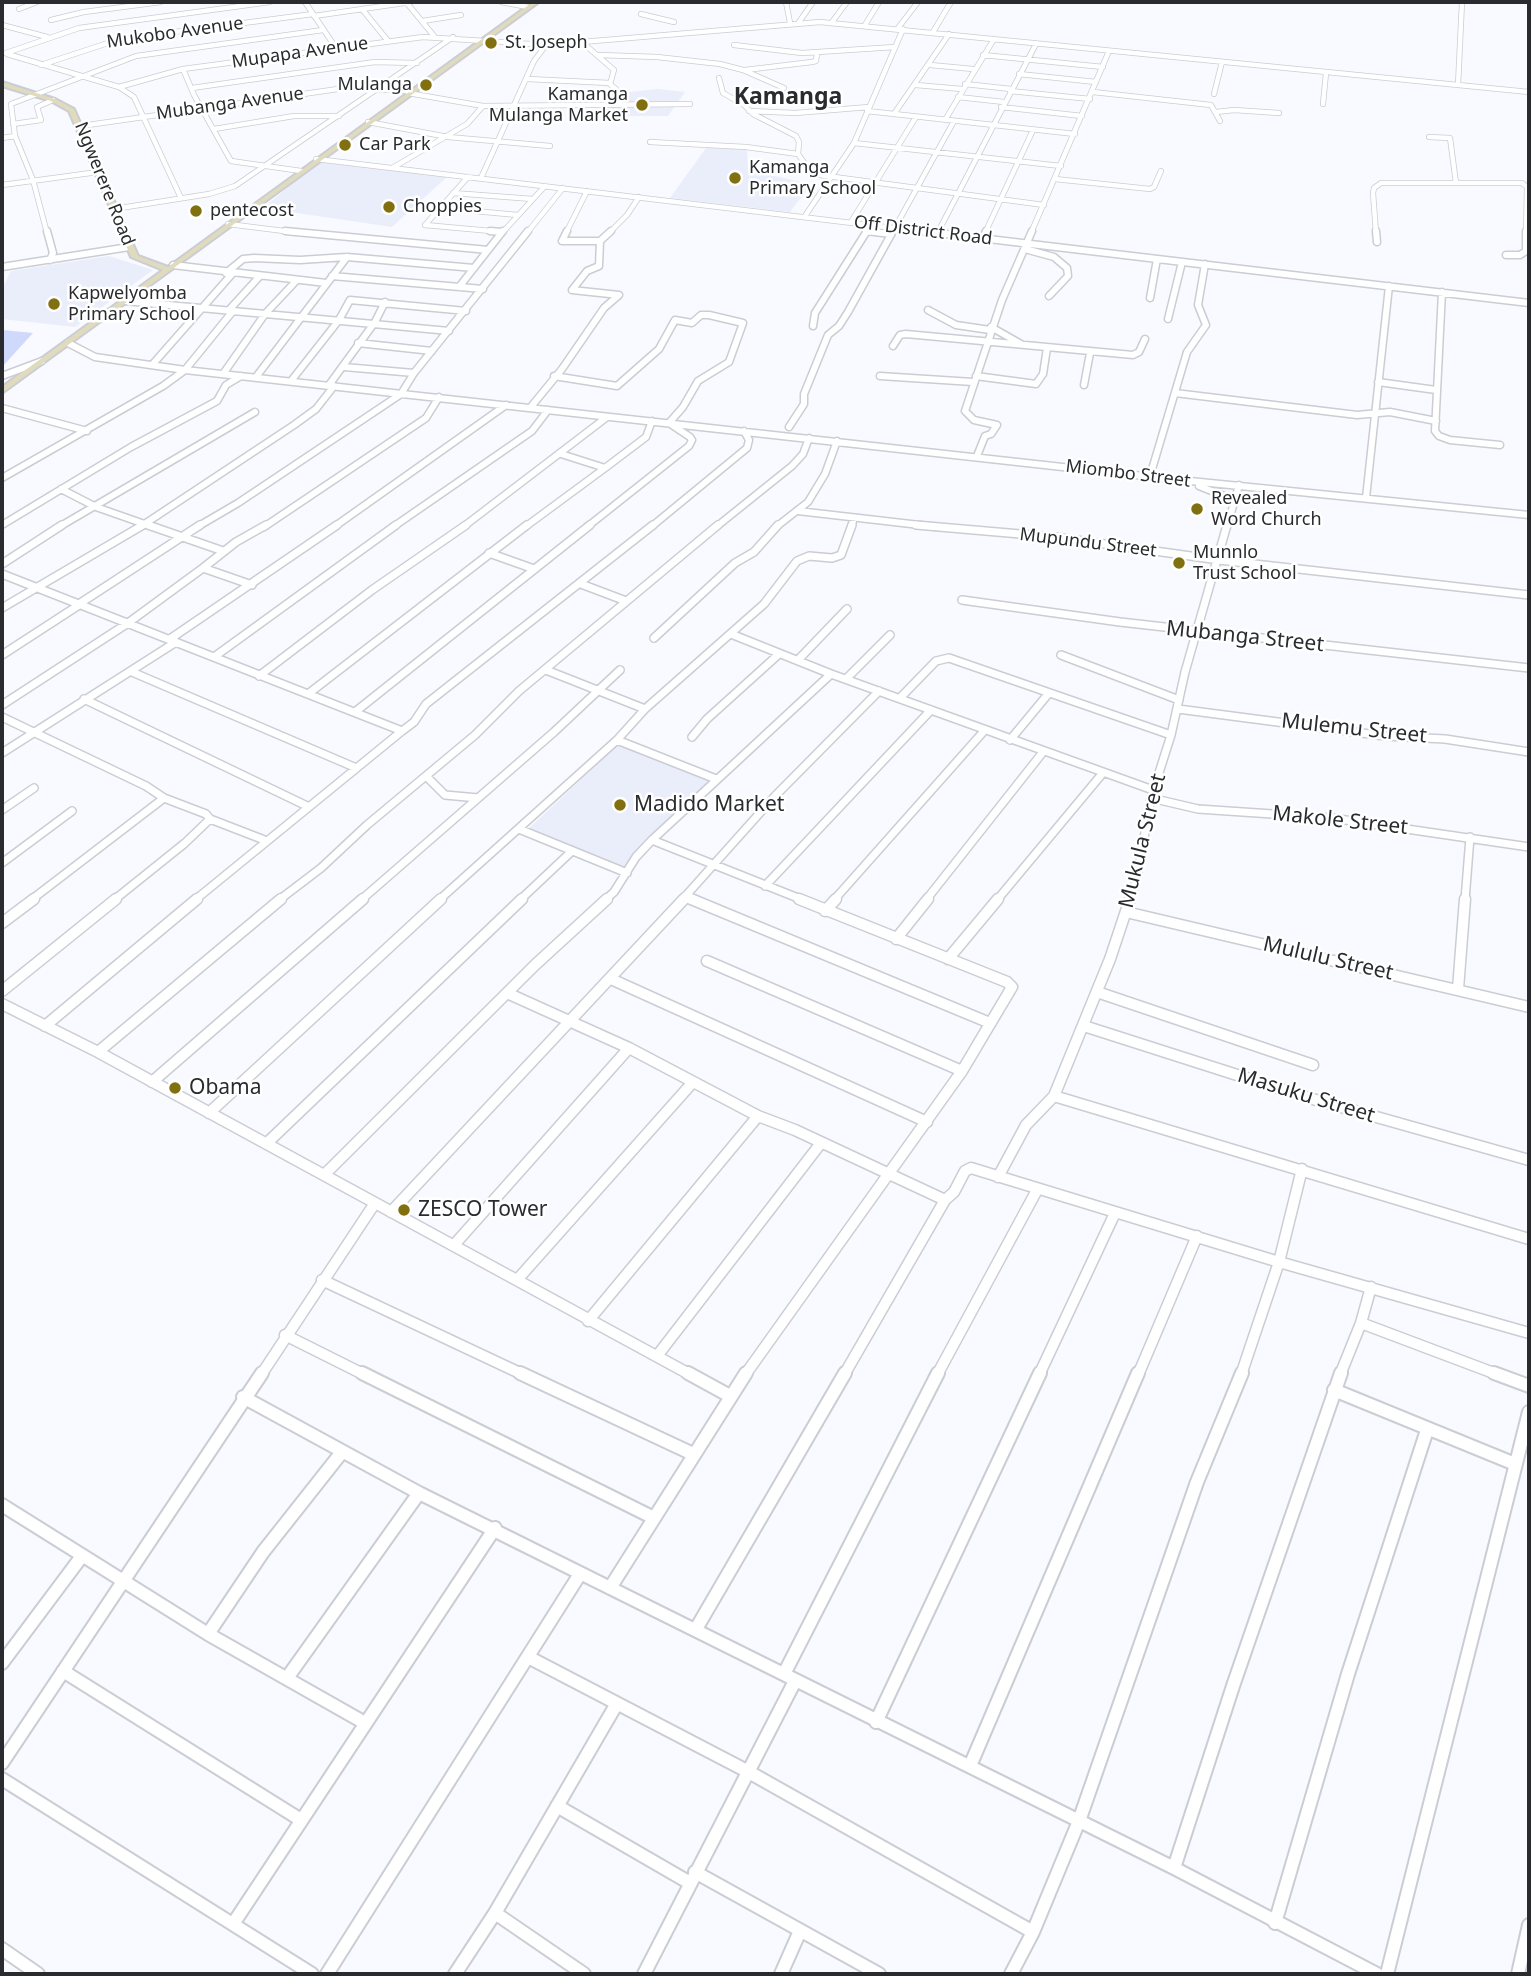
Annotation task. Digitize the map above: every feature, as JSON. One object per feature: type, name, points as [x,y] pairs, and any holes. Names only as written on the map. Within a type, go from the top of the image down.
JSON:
[{"type":"street","points":[[19,9],[37,2]]},
{"type":"street","points":[[51,20],[84,12],[161,2]]},
{"type":"street","points":[[4,53],[95,25],[270,2]]},
{"type":"street","points":[[305,2],[335,48]]},
{"type":"street","points":[[408,2],[434,36]]},
{"type":"street","name":"Mukobo Avenue","points":[[41,65],[120,39],[408,2]]},
{"type":"street","points":[[501,2],[528,7]]},
{"type":"street","points":[[2,391],[316,159],[536,2]]},
{"type":"street","points":[[786,2],[790,23]]},
{"type":"street","points":[[799,22],[813,2]]},
{"type":"street","points":[[832,22],[848,2]]},
{"type":"street","points":[[865,25],[879,2]]},
{"type":"street","points":[[804,216],[854,143],[901,28],[918,2]]},
{"type":"street","points":[[933,33],[951,2]]},
{"type":"street","points":[[1458,85],[1462,2]]},
{"type":"street","points":[[508,5],[517,15]]},
{"type":"street","points":[[362,9],[388,41]]},
{"type":"street","points":[[674,33],[674,22],[679,11]]},
{"type":"street","points":[[641,14],[674,22]]},
{"type":"street","points":[[422,21],[461,15]]},
{"type":"street","name":"Mupapa Avenue","points":[[119,87],[183,69],[434,36],[546,46],[799,22],[832,22],[1529,92]]},
{"type":"street","points":[[2,25],[49,38]]},
{"type":"street","points":[[2,104],[10,105],[136,56],[323,30]]},
{"type":"street","points":[[894,114],[949,34]]},
{"type":"street","points":[[114,209],[223,190],[266,166],[453,37]]},
{"type":"street","points":[[944,120],[973,69],[994,39]]},
{"type":"street","points":[[583,43],[614,70],[610,83]]},
{"type":"street","points":[[938,232],[1036,44]]},
{"type":"street","points":[[734,45],[817,53],[895,47]]},
{"type":"street","points":[[481,178],[534,61],[546,46]]},
{"type":"street","points":[[977,456],[985,436],[991,434],[997,425],[974,420],[965,411],[991,329],[1109,51]]},
{"type":"street","points":[[4,53],[119,87],[134,97],[181,198]]},
{"type":"street","points":[[743,70],[812,62],[816,61],[817,53]]},
{"type":"street","points":[[599,55],[720,64],[743,70],[784,88]]},
{"type":"street","points":[[983,55],[1103,67]]},
{"type":"street","points":[[192,88],[375,62],[417,62]]},
{"type":"street","points":[[1214,94],[1222,62]]},
{"type":"street","points":[[930,65],[973,69]]},
{"type":"street","points":[[183,69],[231,160],[301,171]]},
{"type":"street","points":[[1323,104],[1326,73]]},
{"type":"street","points":[[1019,74],[1096,82]]},
{"type":"street","points":[[719,78],[721,91],[750,111],[789,131],[799,142],[798,154],[807,170],[831,179],[1044,205]]},
{"type":"street","points":[[528,79],[610,83],[620,93],[620,104]]},
{"type":"street","name":"Ngwerere Road","points":[[2,84],[53,100],[72,110],[135,257],[170,267]]},
{"type":"street","points":[[916,85],[1011,90],[1090,99]]},
{"type":"street","name":"Mubanga Avenue","points":[[80,126],[345,88],[380,88],[483,106],[690,104]]},
{"type":"street","points":[[1093,92],[1211,105],[1220,121]]},
{"type":"street","points":[[958,97],[1082,116]]},
{"type":"street","points":[[13,124],[41,120],[37,107],[53,100]]},
{"type":"street","points":[[10,105],[15,136],[33,180],[54,253],[50,260]]},
{"type":"street","points":[[392,168],[448,137],[467,124],[483,106]]},
{"type":"street","points":[[750,111],[868,109],[916,117],[1075,134]]},
{"type":"street","points":[[1216,112],[1234,110],[1279,113]]},
{"type":"street","points":[[214,129],[294,116],[339,116]]},
{"type":"street","points":[[851,222],[916,117]]},
{"type":"street","points":[[789,427],[804,404],[804,394],[828,335],[848,312],[954,121]]},
{"type":"street","points":[[368,122],[448,137],[550,146]]},
{"type":"street","points":[[983,238],[1033,130]]},
{"type":"street","points":[[2,138],[15,136]]},
{"type":"street","points":[[1429,137],[1450,138],[1456,183]]},
{"type":"street","points":[[650,142],[746,147],[798,154]]},
{"type":"street","points":[[854,143],[1061,166]]},
{"type":"street","name":"Off District Road","points":[[316,159],[938,232],[1027,246],[1157,258],[1529,303]]},
{"type":"street","points":[[1055,179],[1150,189],[1154,187],[1161,171]]},
{"type":"street","points":[[2,185],[99,172]]},
{"type":"street","points":[[468,177],[425,225],[502,232]]},
{"type":"street","points":[[1377,243],[1373,193],[1377,185],[1390,182],[1526,185],[1526,251],[1520,255],[1506,255]]},
{"type":"street","points":[[459,287],[502,232],[545,186]]},
{"type":"street","points":[[2,655],[180,537],[239,503],[401,394],[414,373],[563,188]]},
{"type":"street","points":[[587,191],[562,241],[600,241]]},
{"type":"street","points":[[453,193],[533,200]]},
{"type":"street","points":[[530,408],[562,369],[604,308],[619,295],[572,290],[587,271],[599,266],[600,241],[627,215],[639,197]]},
{"type":"street","points":[[440,208],[518,215]]},
{"type":"street","points":[[228,224],[336,237],[488,250]]},
{"type":"street","points":[[813,326],[815,313],[872,225]]},
{"type":"street","points":[[866,231],[891,234]]},
{"type":"street","points":[[1027,246],[1054,257],[1067,268],[1068,276],[1049,296]]},
{"type":"street","points":[[2,267],[129,247]]},
{"type":"street","points":[[54,253],[64,257]]},
{"type":"street","points":[[152,365],[229,273],[248,258],[300,260],[347,257],[474,268]]},
{"type":"street","points":[[256,377],[347,257]]},
{"type":"street","points":[[1150,298],[1157,258]]},
{"type":"street","points":[[1168,319],[1182,261]]},
{"type":"street","points":[[1150,476],[1187,352],[1206,325],[1198,305],[1205,264]]},
{"type":"street","points":[[170,267],[326,283]]},
{"type":"street","points":[[332,276],[483,289]]},
{"type":"street","points":[[4,474],[87,431],[185,370],[259,277]]},
{"type":"street","points":[[223,374],[265,314],[296,281]]},
{"type":"street","points":[[1366,498],[1389,286]]},
{"type":"street","points":[[1442,292],[1435,431],[1441,437],[1500,445]]},
{"type":"street","points":[[291,381],[339,320],[350,300],[466,311]]},
{"type":"street","points":[[125,301],[375,322],[449,331]]},
{"type":"street","points":[[2,608],[144,525],[302,420],[320,405],[358,343],[375,322],[385,302]]},
{"type":"street","points":[[928,310],[956,325],[991,329],[1026,346]]},
{"type":"street","points":[[355,712],[690,446],[690,437],[669,423],[683,407],[698,381],[729,362],[743,327],[740,321],[709,314],[692,323],[675,320],[659,349],[617,386],[554,376]]},
{"type":"street","points":[[893,346],[900,335],[906,334],[1090,354],[1137,354],[1145,339]]},
{"type":"street","name":"Miombo Street","points":[[68,343],[95,358],[185,370],[1180,480],[1529,515]]},
{"type":"street","points":[[358,343],[432,351]]},
{"type":"street","points":[[880,376],[1039,383],[1047,348]]},
{"type":"street","points":[[1084,385],[1090,354]]},
{"type":"street","points":[[2,376],[42,361]]},
{"type":"street","points":[[344,367],[414,373]]},
{"type":"street","points":[[2,525],[131,447],[217,401],[226,385],[241,376]]},
{"type":"street","points":[[1378,383],[1436,390]]},
{"type":"street","points":[[1175,393],[1357,415],[1390,412],[1436,421]]},
{"type":"street","points":[[2,705],[128,623],[223,551],[426,418],[439,397]]},
{"type":"street","points":[[2,753],[84,699],[132,672],[173,640],[506,405]]},
{"type":"street","points":[[2,408],[87,431]]},
{"type":"street","points":[[214,657],[377,538],[532,430],[548,410]]},
{"type":"street","points":[[2,564],[73,518],[255,412]]},
{"type":"street","points":[[259,676],[372,590],[477,518],[607,417]]},
{"type":"street","points":[[308,694],[489,553],[646,436],[652,421]]},
{"type":"street","points":[[45,1026],[354,767],[414,722],[426,704],[581,584],[747,448],[748,440],[744,431]]},
{"type":"street","points":[[98,1052],[252,921],[321,868],[626,601],[792,466],[803,454],[809,438]]},
{"type":"street","points":[[654,638],[734,563],[754,552],[777,526],[798,512],[825,474],[837,441]]},
{"type":"street","points":[[561,454],[605,468]]},
{"type":"street","points":[[1180,480],[1234,500]]},
{"type":"street","name":"Mukula Street","points":[[999,1177],[1026,1125],[1054,1096],[1084,1026],[1126,912],[1137,877],[1152,794],[1171,735],[1197,632],[1219,560],[1222,538],[1239,485]]},
{"type":"street","points":[[61,489],[96,507],[223,551]]},
{"type":"street","name":"Mupundu Street","points":[[798,512],[1055,537],[1219,560],[1529,595]]},
{"type":"street","points":[[209,1112],[617,740],[645,709],[772,596],[797,561],[809,556],[832,558],[841,555],[854,518]]},
{"type":"street","points":[[489,553],[534,569]]},
{"type":"street","points":[[203,568],[252,585]]},
{"type":"street","points":[[2,574],[402,731]]},
{"type":"street","points":[[581,584],[626,601]]},
{"type":"street","name":"Mubanga Street","points":[[962,600],[1197,632],[1529,668]]},
{"type":"street","points":[[798,660],[847,609]]},
{"type":"street","name":"Makole Street","points":[[730,634],[1198,809],[1332,818],[1529,847]]},
{"type":"street","points":[[847,678],[890,635]]},
{"type":"street","points":[[692,737],[707,719],[779,654]]},
{"type":"street","points":[[1061,655],[1178,705]]},
{"type":"street","points":[[900,698],[943,657],[1171,735]]},
{"type":"street","points":[[546,670],[645,709]]},
{"type":"street","points":[[152,1082],[599,692],[620,670]]},
{"type":"street","points":[[132,672],[354,767]]},
{"type":"street","points":[[324,1175],[507,993],[614,892],[636,858],[652,840],[831,674]]},
{"type":"street","points":[[391,1212],[611,979],[775,796],[879,691]]},
{"type":"street","points":[[1010,740],[1049,693]]},
{"type":"street","points":[[84,699],[307,806]]},
{"type":"street","name":"Mulemu Street","points":[[1178,705],[1385,736],[1435,738],[1529,752]]},
{"type":"street","points":[[765,886],[931,710]]},
{"type":"street","points":[[2,717],[164,798],[267,841]]},
{"type":"street","points":[[825,911],[984,731]]},
{"type":"street","points":[[617,740],[716,779]]},
{"type":"street","points":[[896,939],[1043,752]]},
{"type":"street","points":[[948,959],[1102,774]]},
{"type":"street","points":[[426,776],[445,795],[478,798]]},
{"type":"street","points":[[2,810],[34,788]]},
{"type":"street","points":[[2,923],[164,798]]},
{"type":"street","points":[[2,863],[72,811]]},
{"type":"street","points":[[2,991],[185,843],[210,819]]},
{"type":"street","points":[[519,829],[627,873]]},
{"type":"street","points":[[1458,989],[1471,837]]},
{"type":"street","points":[[610,1588],[730,1396],[927,1122],[962,1071],[1012,987],[1007,982],[652,840]]},
{"type":"street","points":[[267,1143],[572,851]]},
{"type":"street","points":[[685,896],[990,1023]]},
{"type":"street","name":"Mululu Street","points":[[1126,912],[1529,1007]]},
{"type":"street","points":[[707,961],[962,1071]]},
{"type":"street","points":[[611,979],[927,1122]]},
{"type":"street","points":[[1097,992],[1313,1065]]},
{"type":"street","points":[[507,993],[629,1048],[758,1116],[795,1130],[945,1200]]},
{"type":"street","points":[[2,1004],[98,1052],[730,1396]]},
{"type":"street","name":"Masuku Street","points":[[1084,1026],[1309,1098],[1529,1160]]},
{"type":"street","points":[[454,1245],[629,1048]]},
{"type":"street","points":[[517,1280],[694,1082]]},
{"type":"street","points":[[1054,1096],[1529,1239]]},
{"type":"street","points":[[588,1321],[758,1116]]},
{"type":"street","points":[[657,1356],[821,1143]]},
{"type":"street","points":[[696,1629],[945,1200],[954,1192],[967,1169],[1529,1333]]},
{"type":"street","points":[[1012,1974],[1033,1932],[1079,1821],[1197,1482],[1250,1356],[1279,1262],[1302,1169]]},
{"type":"street","points":[[644,1974],[747,1772],[789,1677],[940,1369],[1037,1190]]},
{"type":"street","points":[[2,1763],[243,1397],[375,1203]]},
{"type":"street","points":[[876,1723],[1115,1213]]},
{"type":"street","points":[[970,1766],[1197,1236]]},
{"type":"street","points":[[322,1280],[693,1454]]},
{"type":"street","points":[[1174,1868],[1371,1287]]},
{"type":"street","points":[[1361,1323],[1529,1386]]},
{"type":"street","points":[[285,1335],[654,1518]]},
{"type":"street","points":[[1334,1390],[1515,1464]]},
{"type":"street","points":[[243,1397],[419,1493],[696,1629],[876,1723],[970,1766],[1174,1868],[1377,1974]]},
{"type":"street","points":[[1387,1974],[1529,1412]]},
{"type":"street","points":[[1275,1923],[1348,1674],[1427,1430]]},
{"type":"street","points":[[208,1634],[262,1552],[342,1452]]},
{"type":"street","points":[[287,1678],[419,1493]]},
{"type":"street","points":[[2,1505],[208,1634],[365,1723]]},
{"type":"street","points":[[233,1924],[495,1528]]},
{"type":"street","points":[[2,1663],[82,1556]]},
{"type":"street","points":[[327,1974],[580,1574]]},
{"type":"street","points":[[528,1657],[747,1772],[1033,1932]]},
{"type":"street","points":[[63,1671],[301,1820]]},
{"type":"street","points":[[455,1974],[495,1913],[616,1705]]},
{"type":"street","points":[[2,1779],[312,1974]]},
{"type":"street","points":[[557,1806],[879,1974]]},
{"type":"street","points":[[495,1913],[584,1974]]},
{"type":"street","points":[[1518,1974],[1529,1925]]},
{"type":"street","points":[[780,1974],[800,1931]]},
{"type":"street","points":[[2,1949],[38,1974]]},
{"type":"shaded area","name":"Kamanga Mulanga Market","points":[[658,89],[685,92],[668,116],[617,116],[601,95]]},
{"type":"shaded area","name":"Kamanga Primary School","points":[[706,148],[747,149],[748,168],[811,184],[790,212],[670,198]]},
{"type":"shaded area","points":[[321,160],[448,176],[392,227],[263,208]]},
{"type":"shaded area","name":"Kapwelyomba Primary School","points":[[109,256],[153,270],[75,327],[2,319],[2,289],[11,271]]},
{"type":"shaded area","points":[[2,330],[33,333],[2,367]]},
{"type":"shaded area","name":"Madido Market","points":[[618,745],[711,781],[625,868],[528,829]]},
{"type":"place","name":"St. Joseph","points":[[491,43]]},
{"type":"place","name":"Mulanga","points":[[426,85]]},
{"type":"place","name":"Kamanga Mulanga Market","points":[[642,105]]},
{"type":"place","name":"Car Park","points":[[345,145]]},
{"type":"place","name":"Kamanga Primary School","points":[[735,178]]},
{"type":"place","name":"Choppies","points":[[389,207]]},
{"type":"place","name":"pentecost","points":[[196,211]]},
{"type":"place","name":"Kapwelyomba Primary School","points":[[54,304]]},
{"type":"place","name":"Revealed Word Church","points":[[1197,509]]},
{"type":"place","name":"Munnlo Trust School","points":[[1179,563]]},
{"type":"place","name":"Madido Market","points":[[620,805]]},
{"type":"place","name":"Obama","points":[[175,1088]]},
{"type":"place","name":"ZESCO Tower","points":[[404,1210]]},
{"type":"district","name":"Kamanga","points":[[788,97]]}]
